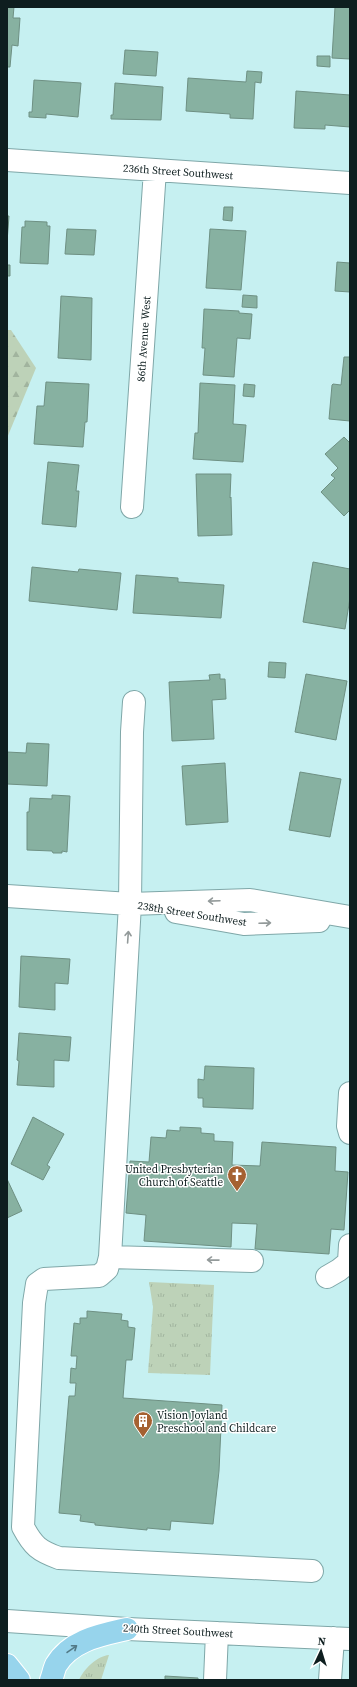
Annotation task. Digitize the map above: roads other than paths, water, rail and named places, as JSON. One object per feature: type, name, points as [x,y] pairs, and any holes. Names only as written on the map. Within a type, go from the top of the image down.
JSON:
[{"type":"main road","points":[[51,1680],[56,1665],[70,1649],[92,1638],[127,1629]]},
{"type":"main road","points":[[7,1665],[19,1680]]},
{"type":"street","name":"236th Street Southwest","points":[[7,160],[350,183]]},
{"type":"street","name":"86th Avenue West","points":[[132,507],[155,170]]},
{"type":"street","points":[[134,702],[132,732],[130,904],[110,1257],[108,1270],[99,1276],[44,1279],[37,1284],[34,1303],[23,1527],[29,1539],[43,1552],[59,1558],[312,1571]]},
{"type":"street","name":"238th Street Southwest","points":[[7,896],[130,904],[250,900],[350,917]]},
{"type":"street","name":"238th Street Southwest","points":[[130,904],[244,924],[350,921]]},
{"type":"street","points":[[350,1093],[348,1126],[350,1133]]},
{"type":"street","points":[[327,1277],[349,1262],[350,1245]]},
{"type":"street","points":[[110,1257],[252,1261]]},
{"type":"street","name":"240th Street Southwest","points":[[7,1621],[127,1629],[342,1639]]},
{"type":"street","points":[[215,1680],[217,1633]]},
{"type":"street","points":[[330,1680],[342,1639]]},
{"type":"place","name":"United Presbyterian Church of Seattle","points":[[237,1192]]},
{"type":"place","name":"Vision Joyland Preschool and Childcare","points":[[143,1438]]}]
